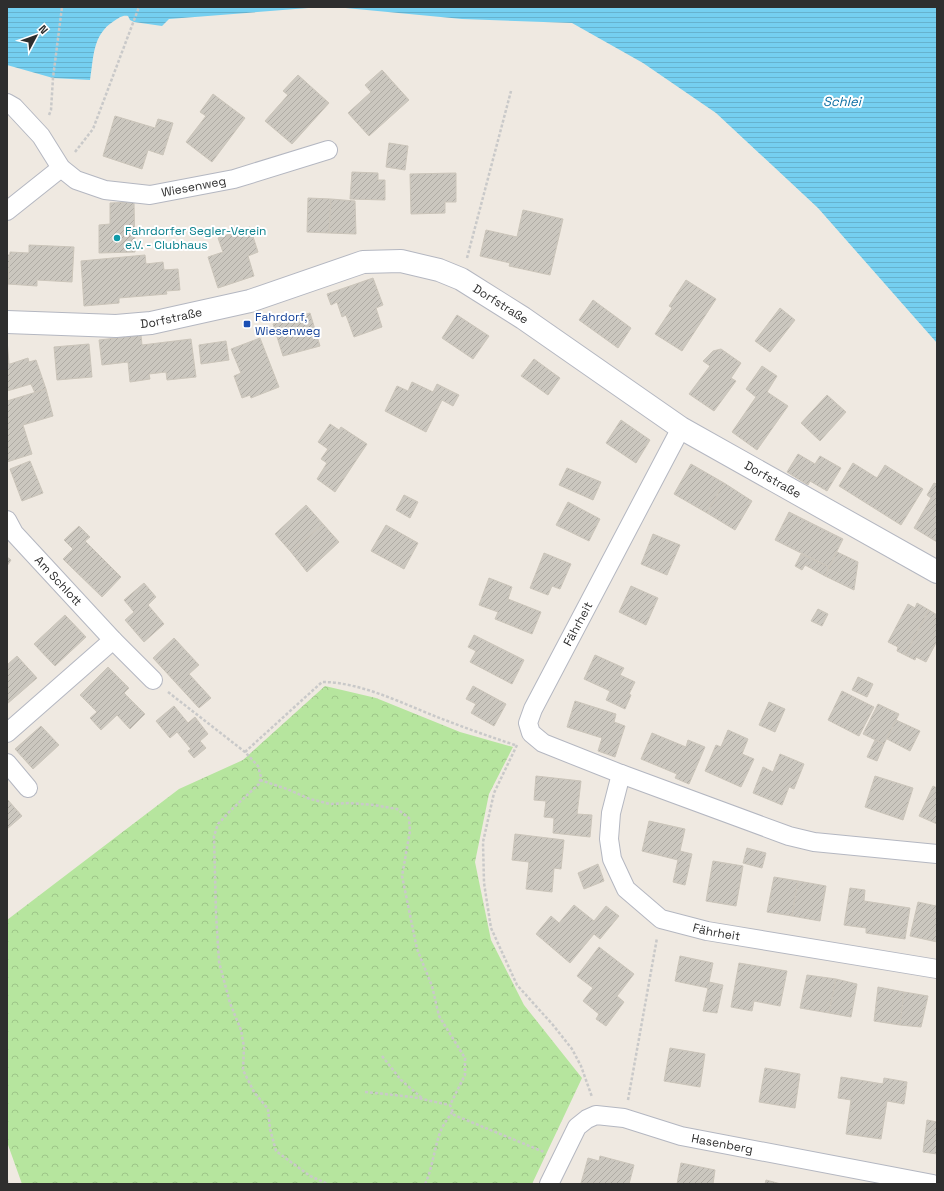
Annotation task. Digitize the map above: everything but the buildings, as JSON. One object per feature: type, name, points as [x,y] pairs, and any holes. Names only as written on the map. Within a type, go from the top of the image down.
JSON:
[{"type":"street","name":"Wiesenweg","points":[[7,103],[14,107],[41,136],[61,168],[76,180],[104,190],[150,195],[234,178],[328,150]]},
{"type":"street","points":[[7,211],[61,168]]},
{"type":"street","name":"Dorfstraße","points":[[7,322],[116,326],[151,323],[250,301],[363,262],[400,262],[439,270],[461,280],[523,318],[681,428],[937,572]]},
{"type":"street","name":"Fährheit","points":[[531,733],[528,723],[533,709],[681,428]]},
{"type":"street","name":"Am Schlott","points":[[7,520],[14,533],[113,640],[153,680]]},
{"type":"street","points":[[7,733],[113,640]]},
{"type":"street","points":[[531,733],[543,743],[621,774],[789,836],[814,842],[937,854]]},
{"type":"street","points":[[7,763],[28,788]]},
{"type":"street","name":"Fährheit","points":[[621,774],[611,813],[609,839],[612,859],[626,889],[661,919],[707,931],[937,969]]},
{"type":"street","points":[[548,1184],[577,1127],[587,1119],[596,1115]]},
{"type":"street","name":"Hasenberg","points":[[596,1115],[624,1118],[681,1136],[933,1184]]},
{"type":"path","points":[[50,110],[62,7]]},
{"type":"path","points":[[61,168],[93,129],[139,7]]},
{"type":"path","points":[[461,280],[511,91]]},
{"type":"path","points":[[153,680],[245,752],[258,766],[261,777],[259,784],[218,824],[214,836],[216,925],[219,962],[230,1003],[241,1030],[244,1047],[243,1070],[254,1092],[268,1109],[270,1129],[276,1151],[310,1176],[328,1184]]},
{"type":"path","points":[[245,752],[322,682],[336,682],[365,689],[480,734],[517,746]]},
{"type":"path","points":[[531,733],[517,746],[494,793],[483,842],[484,883],[491,928],[517,986],[553,1025],[572,1049],[581,1066],[590,1090],[596,1115]]},
{"type":"path","points":[[260,780],[310,799],[330,804],[349,803],[396,809],[409,818],[410,831],[402,876],[417,949],[432,986],[439,1016],[465,1058],[465,1075],[450,1105],[452,1112],[454,1115],[561,1158]]},
{"type":"path","points":[[624,1118],[661,919]]},
{"type":"path","points":[[382,1056],[401,1080],[423,1099]]},
{"type":"path","points":[[365,1092],[423,1099],[450,1105]]},
{"type":"path","points":[[425,1184],[444,1125],[452,1112]]},
{"type":"path","points":[[7,1180],[8,1184]]},
{"type":"green space","points":[[325,686],[376,698],[460,732],[513,747],[489,794],[475,862],[491,940],[524,1005],[582,1078],[532,1184],[22,1184],[7,1142],[7,920],[179,789],[243,760]]},
{"type":"water","points":[[7,7],[321,7],[169,19],[162,26],[134,22],[130,20],[128,16],[122,16],[107,27],[98,40],[95,47],[90,80],[53,78],[7,65]]},
{"type":"water","name":"Schlei","points":[[335,7],[937,7],[937,343],[818,208],[716,113],[643,63],[572,23],[462,19]]},
{"type":"place","name":"Fahrdorfer Segler-Verein e.V. - Clubhaus","points":[[117,238]]},
{"type":"place","name":"Fahrdorf, Wiesenweg","points":[[247,324]]}]
